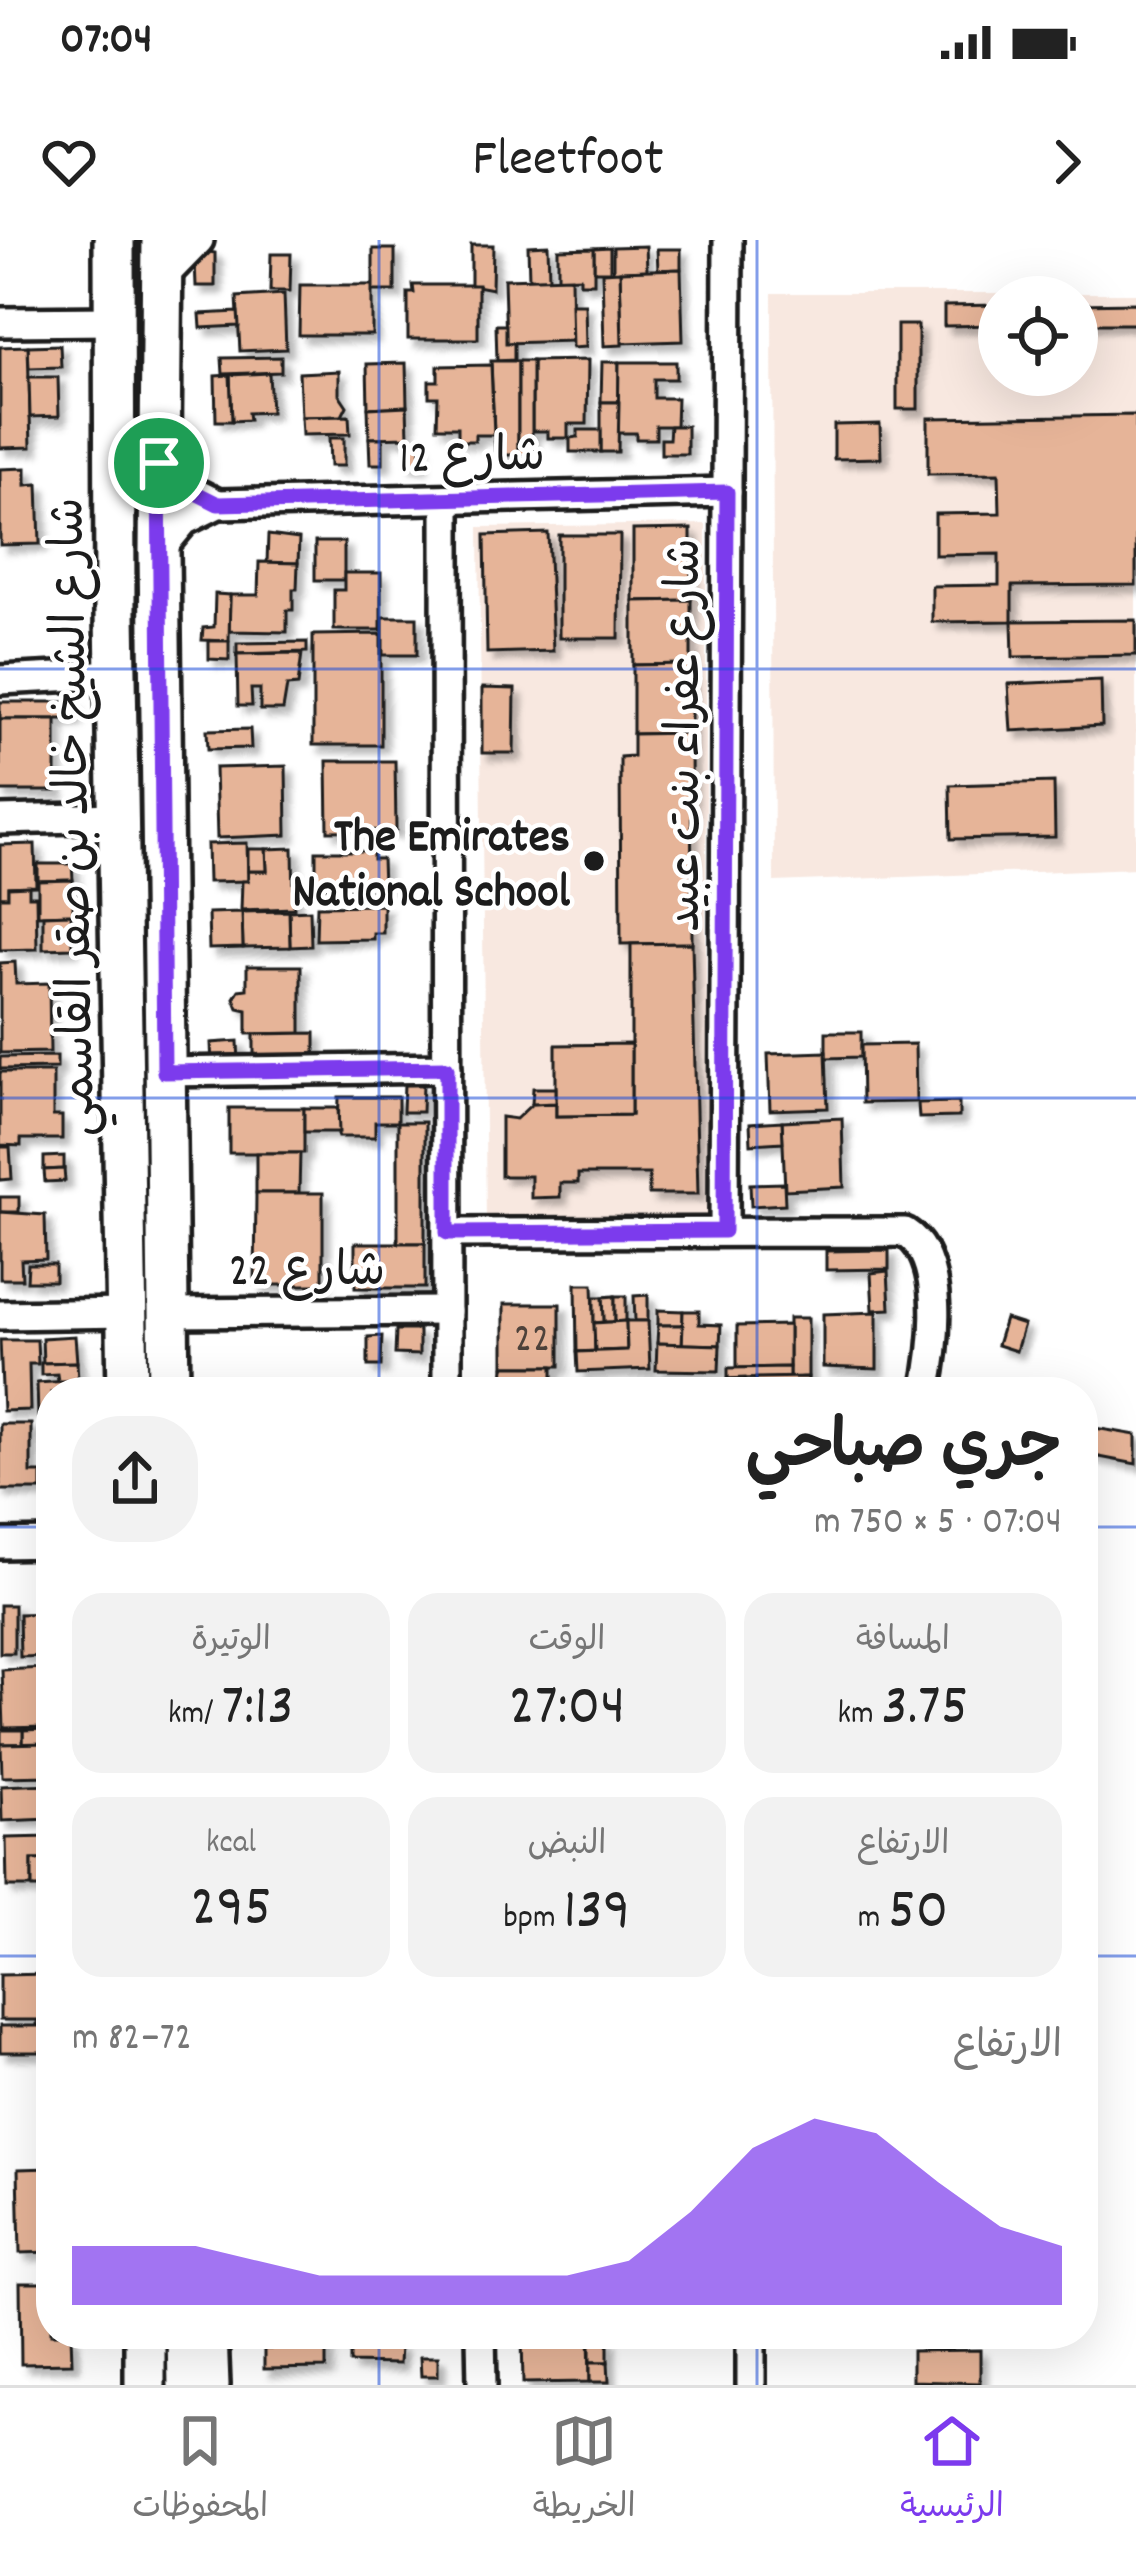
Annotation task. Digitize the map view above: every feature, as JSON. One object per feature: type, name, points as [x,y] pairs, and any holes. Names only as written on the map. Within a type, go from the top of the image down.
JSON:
[{"type":"main road","name":"شارع الشيخ خالد بن صقر القاسمي","points":[[114,240],[128,1377]]},
{"type":"main road","name":"شارع الشيخ خالد بن صقر القاسمي","points":[[162,259],[159,551],[169,1377]]},
{"type":"main road","points":[[115,614],[129,600],[145,608],[151,658],[161,684]]},
{"type":"main road","points":[[145,2349],[145,2385]]},
{"type":"main road","points":[[187,2349],[188,2385]]},
{"type":"street","points":[[162,259],[200,240]]},
{"type":"street","name":"شارع عفراء بنت عبيد","points":[[724,1231],[728,240]]},
{"type":"street","points":[[0,322],[116,321]]},
{"type":"street","points":[[159,463],[186,488],[218,504]]},
{"type":"street","name":"شارع 12","points":[[218,504],[727,492]]},
{"type":"street","points":[[446,499],[447,1377]]},
{"type":"street","points":[[159,551],[184,521],[218,504]]},
{"type":"street","points":[[0,680],[116,674]]},
{"type":"street","points":[[0,820],[119,817]]},
{"type":"street","points":[[164,1072],[447,1068]]},
{"type":"street","points":[[447,1233],[905,1232],[918,1240],[930,1266],[933,1303],[927,1377]]},
{"type":"street","name":"شارع 22","points":[[167,1312],[447,1311]]},
{"type":"street","points":[[0,1316],[127,1313]]},
{"type":"street","points":[[0,1544],[36,1543]]},
{"type":"street","points":[[214,2349],[215,2385]]},
{"type":"street","points":[[481,2349],[482,2385]]},
{"type":"street","points":[[751,2349],[751,2385]]},
{"type":"shaded area","points":[[772,293],[978,293],[978,396],[1098,396],[1098,293],[1136,293],[1136,868],[774,882]]},
{"type":"shaded area","name":"The Emirates National School","points":[[706,524],[706,976],[716,1220],[486,1227],[479,527]]},
{"type":"building","points":[[471,245],[493,245],[492,289],[471,285]]},
{"type":"building","points":[[548,245],[549,278],[529,279],[528,246]]},
{"type":"building","points":[[646,246],[647,270],[613,272],[613,247]]},
{"type":"building","points":[[610,247],[610,271],[594,271],[594,248]]},
{"type":"building","points":[[594,248],[594,283],[580,283],[580,277],[558,278],[558,249]]},
{"type":"building","points":[[373,249],[395,249],[395,291],[373,291]]},
{"type":"building","points":[[657,249],[681,249],[681,269],[658,270]]},
{"type":"building","points":[[203,251],[215,253],[215,286],[196,286],[195,261]]},
{"type":"building","points":[[271,254],[291,254],[290,291],[270,291]]},
{"type":"building","points":[[681,269],[683,341],[622,343],[620,271]]},
{"type":"building","points":[[620,271],[622,345],[604,346],[602,272]]},
{"type":"building","points":[[571,277],[572,341],[506,343],[504,279]]},
{"type":"building","points":[[300,285],[372,285],[372,335],[299,335]]},
{"type":"building","points":[[413,285],[478,285],[478,339],[408,339],[408,293],[414,293]]},
{"type":"building","points":[[284,294],[286,349],[240,351],[237,297]]},
{"type":"building","points":[[1136,303],[1136,324],[1098,324],[1098,304]]},
{"type":"building","points":[[571,304],[585,304],[586,347],[572,348]]},
{"type":"building","points":[[978,305],[978,325],[944,326],[944,306]]},
{"type":"building","points":[[238,312],[239,326],[201,328],[200,314]]},
{"type":"building","points":[[496,325],[506,325],[506,343],[514,343],[514,360],[497,361]]},
{"type":"building","points":[[897,325],[918,325],[918,409],[897,409]]},
{"type":"building","points":[[60,345],[61,367],[29,368],[28,346]]},
{"type":"building","points":[[28,346],[31,447],[0,448],[0,347]]},
{"type":"building","points":[[281,357],[281,372],[223,374],[222,358]]},
{"type":"building","points":[[588,360],[587,424],[568,424],[568,438],[548,438],[548,431],[532,431],[532,361]]},
{"type":"building","points":[[491,361],[518,361],[518,455],[495,455]]},
{"type":"building","points":[[518,361],[532,361],[532,456],[518,455]]},
{"type":"building","points":[[602,362],[619,362],[619,402],[601,402]]},
{"type":"building","points":[[619,362],[676,362],[676,379],[654,379],[654,398],[677,398],[676,426],[656,426],[656,439],[618,433]]},
{"type":"building","points":[[406,363],[407,406],[368,408],[367,364]]},
{"type":"building","points":[[491,365],[494,435],[458,441],[458,427],[437,427],[438,397],[429,397],[429,381],[438,381],[438,366]]},
{"type":"building","points":[[339,371],[339,394],[347,406],[342,416],[301,417],[299,373]]},
{"type":"building","points":[[269,373],[271,412],[248,413],[249,420],[232,421],[230,375]]},
{"type":"building","points":[[230,375],[232,421],[216,421],[215,376]]},
{"type":"building","points":[[29,377],[58,377],[59,416],[30,417]]},
{"type":"building","points":[[601,402],[619,402],[618,452],[601,452]]},
{"type":"building","points":[[407,406],[408,437],[369,438],[368,408]]},
{"type":"building","points":[[1136,415],[1136,585],[1012,586],[1012,621],[932,622],[932,586],[999,585],[999,554],[935,555],[935,514],[1000,513],[999,473],[928,474],[928,418]]},
{"type":"building","points":[[349,416],[350,434],[302,435],[301,417]]},
{"type":"building","points":[[880,424],[881,458],[834,459],[834,425]]},
{"type":"building","points":[[670,426],[687,426],[687,454],[661,454],[661,439],[669,439]]},
{"type":"building","points":[[578,430],[601,430],[601,452],[570,452],[570,438],[578,437]]},
{"type":"building","points":[[329,438],[344,438],[344,466],[330,466]]},
{"type":"building","points":[[369,438],[383,438],[383,464],[370,464]]},
{"type":"building","points":[[406,443],[421,443],[420,465],[405,464]]},
{"type":"building","points":[[26,468],[26,485],[38,484],[40,544],[0,545],[0,469]]},
{"type":"building","points":[[691,529],[691,600],[633,601],[633,530]]},
{"type":"building","points":[[548,533],[553,651],[487,653],[485,535]]},
{"type":"building","points":[[268,535],[299,539],[298,563],[267,563]]},
{"type":"building","points":[[559,535],[620,535],[619,638],[559,638]]},
{"type":"building","points":[[315,542],[344,542],[344,580],[315,580]]},
{"type":"building","points":[[259,562],[298,563],[287,632],[229,631],[230,595],[258,595]]},
{"type":"building","points":[[344,573],[381,573],[381,630],[334,630],[334,590],[344,590]]},
{"type":"building","points":[[215,594],[230,595],[229,641],[202,640],[203,628],[214,627]]},
{"type":"building","points":[[691,600],[691,664],[633,665],[633,601]]},
{"type":"building","points":[[383,617],[417,617],[417,655],[383,655]]},
{"type":"building","points":[[1136,620],[1136,655],[1013,657],[1012,621]]},
{"type":"building","points":[[381,634],[381,745],[313,745],[313,635]]},
{"type":"building","points":[[209,641],[229,641],[229,660],[209,659]]},
{"type":"building","points":[[307,642],[307,652],[237,654],[237,643]]},
{"type":"building","points":[[302,653],[298,685],[287,686],[283,710],[260,710],[260,689],[251,689],[252,706],[238,706],[237,654]]},
{"type":"building","points":[[691,664],[691,733],[633,734],[633,665]]},
{"type":"building","points":[[1101,680],[1102,726],[1011,731],[1008,684]]},
{"type":"building","points":[[482,688],[515,689],[514,753],[482,753]]},
{"type":"building","points":[[0,702],[74,702],[74,719],[0,719]]},
{"type":"building","points":[[0,719],[56,719],[56,791],[0,791]]},
{"type":"building","points":[[250,729],[251,748],[208,749],[207,730]]},
{"type":"building","points":[[691,733],[692,943],[621,944],[620,757],[633,756],[633,734]]},
{"type":"building","points":[[327,761],[395,761],[396,830],[328,831]]},
{"type":"building","points":[[286,766],[287,835],[217,838],[215,768]]},
{"type":"building","points":[[1054,782],[1055,837],[951,839],[950,785]]},
{"type":"building","points":[[247,843],[248,881],[208,882],[207,844]]},
{"type":"building","points":[[35,844],[36,886],[8,887],[8,897],[0,897],[0,845]]},
{"type":"building","points":[[293,848],[294,908],[241,910],[242,881],[248,881],[248,871],[267,871],[266,849]]},
{"type":"building","points":[[248,849],[266,849],[267,871],[248,871]]},
{"type":"building","points":[[316,851],[373,851],[373,859],[382,859],[383,886],[316,887]]},
{"type":"building","points":[[38,864],[72,864],[73,880],[38,881]]},
{"type":"building","points":[[73,880],[73,914],[38,915],[38,881]]},
{"type":"building","points":[[29,886],[29,896],[36,896],[37,949],[0,950],[0,897],[8,897],[8,887]]},
{"type":"building","points":[[383,905],[383,933],[373,933],[373,939],[316,940],[317,906]]},
{"type":"building","points":[[310,910],[311,946],[290,947],[289,911]]},
{"type":"building","points":[[289,911],[290,947],[243,948],[242,912]]},
{"type":"building","points":[[242,912],[243,948],[209,949],[208,913]]},
{"type":"building","points":[[71,914],[72,948],[43,949],[43,915]]},
{"type":"building","points":[[692,943],[698,1194],[649,1194],[649,1174],[578,1174],[578,1183],[560,1183],[560,1197],[531,1198],[531,1176],[501,1176],[501,1117],[516,1119],[532,1104],[556,1103],[556,1116],[631,1115],[631,944]]},
{"type":"building","points":[[15,962],[16,984],[49,983],[50,1052],[0,1053],[0,963]]},
{"type":"building","points":[[247,966],[301,966],[301,1033],[247,1034],[247,1010],[238,1008],[234,998],[239,990],[247,989]]},
{"type":"building","points":[[826,1032],[861,1032],[861,1057],[826,1058]]},
{"type":"building","points":[[315,1033],[315,1063],[254,1064],[254,1034]]},
{"type":"building","points":[[238,1041],[239,1064],[212,1065],[211,1043]]},
{"type":"building","points":[[631,1044],[631,1115],[556,1116],[556,1045]]},
{"type":"building","points":[[915,1044],[916,1102],[862,1103],[861,1045]]},
{"type":"building","points":[[826,1052],[828,1108],[770,1110],[768,1054]]},
{"type":"building","points":[[57,1056],[57,1068],[0,1069],[0,1057]]},
{"type":"building","points":[[0,1072],[53,1072],[53,1116],[62,1116],[62,1139],[21,1139],[21,1146],[0,1145]]},
{"type":"building","points":[[404,1084],[423,1084],[422,1112],[403,1112]]},
{"type":"building","points":[[533,1088],[556,1088],[556,1103],[532,1104]]},
{"type":"building","points":[[339,1097],[398,1097],[398,1122],[375,1122],[375,1137],[338,1137]]},
{"type":"building","points":[[959,1102],[959,1117],[919,1118],[918,1103]]},
{"type":"building","points":[[229,1108],[304,1108],[304,1153],[229,1153]]},
{"type":"building","points":[[304,1108],[338,1108],[339,1132],[304,1132]]},
{"type":"building","points":[[842,1118],[844,1187],[785,1190],[782,1121]]},
{"type":"building","points":[[782,1121],[783,1142],[751,1144],[750,1123]]},
{"type":"building","points":[[398,1122],[425,1122],[425,1243],[398,1243]]},
{"type":"building","points":[[0,1147],[10,1147],[12,1179],[0,1180]]},
{"type":"building","points":[[256,1153],[300,1153],[299,1193],[256,1193]]},
{"type":"building","points":[[64,1156],[64,1169],[44,1170],[44,1157]]},
{"type":"building","points":[[64,1169],[65,1181],[45,1182],[44,1170]]},
{"type":"building","points":[[784,1183],[785,1204],[751,1206],[750,1184]]},
{"type":"building","points":[[256,1193],[323,1193],[323,1285],[255,1285]]},
{"type":"building","points":[[0,1197],[19,1197],[19,1212],[0,1212]]},
{"type":"building","points":[[0,1212],[45,1215],[46,1259],[21,1260],[22,1279],[0,1279]]},
{"type":"building","points":[[355,1243],[425,1243],[425,1288],[355,1288]]},
{"type":"building","points":[[889,1250],[889,1269],[826,1270],[826,1251]]},
{"type":"building","points":[[28,1264],[55,1264],[55,1281],[27,1281]]},
{"type":"building","points":[[888,1271],[890,1309],[873,1310],[871,1273]]},
{"type":"building","points":[[576,1284],[593,1284],[595,1351],[577,1352]]},
{"type":"building","points":[[648,1295],[648,1321],[635,1321],[634,1296]]},
{"type":"building","points":[[615,1296],[615,1322],[604,1322],[603,1297]]},
{"type":"building","points":[[615,1296],[626,1296],[626,1321],[615,1322]]},
{"type":"building","points":[[594,1297],[603,1297],[604,1322],[594,1323]]},
{"type":"building","points":[[504,1304],[560,1304],[560,1366],[504,1366]]},
{"type":"building","points":[[658,1310],[683,1311],[683,1325],[658,1325]]},
{"type":"building","points":[[683,1311],[699,1311],[699,1324],[721,1325],[720,1345],[682,1344]]},
{"type":"building","points":[[877,1312],[877,1369],[823,1367],[823,1314]]},
{"type":"building","points":[[789,1318],[808,1318],[808,1377],[789,1377]]},
{"type":"building","points":[[1005,1319],[1024,1325],[1016,1351],[997,1345]]},
{"type":"building","points":[[626,1321],[627,1350],[595,1351],[594,1323]]},
{"type":"building","points":[[626,1321],[648,1321],[650,1369],[578,1372],[577,1352],[627,1350]]},
{"type":"building","points":[[658,1325],[683,1325],[682,1344],[657,1343]]},
{"type":"building","points":[[789,1325],[789,1367],[737,1368],[737,1326]]},
{"type":"building","points":[[396,1330],[419,1330],[419,1355],[395,1354]]},
{"type":"building","points":[[75,1336],[77,1362],[43,1363],[42,1338]]},
{"type":"building","points":[[382,1336],[381,1366],[368,1366],[368,1337]]},
{"type":"building","points":[[0,1340],[37,1340],[38,1364],[29,1364],[30,1410],[3,1411]]},
{"type":"building","points":[[657,1343],[720,1345],[719,1371],[656,1370]]},
{"type":"building","points":[[77,1362],[78,1377],[41,1375],[41,1363]]},
{"type":"building","points":[[504,1366],[553,1366],[553,1377],[503,1377]]},
{"type":"building","points":[[789,1367],[789,1377],[728,1377],[728,1368]]},
{"type":"building","points":[[0,1424],[31,1424],[31,1473],[36,1473],[36,1490],[0,1490]]},
{"type":"building","points":[[1098,1429],[1136,1435],[1136,1464],[1098,1457]]},
{"type":"building","points":[[0,1605],[14,1605],[14,1653],[0,1653]]},
{"type":"building","points":[[36,1613],[36,1656],[20,1657],[19,1614]]},
{"type":"building","points":[[36,1668],[36,1727],[4,1728],[2,1670]]},
{"type":"building","points":[[36,1729],[36,1743],[23,1744],[23,1730]]},
{"type":"building","points":[[1,1730],[23,1730],[23,1744],[1,1744]]},
{"type":"building","points":[[36,1743],[36,1776],[2,1777],[1,1744]]},
{"type":"building","points":[[36,1785],[36,1820],[2,1821],[1,1786]]},
{"type":"building","points":[[36,1837],[32,1887],[7,1887],[6,1838]]},
{"type":"building","points":[[32,1860],[36,1860],[36,1888],[32,1888]]},
{"type":"building","points":[[36,1974],[36,2020],[0,2020],[0,1975]]},
{"type":"building","points":[[0,2026],[36,2026],[36,2052],[0,2052]]},
{"type":"building","points":[[36,2168],[36,2252],[20,2253],[18,2169]]},
{"type":"building","points":[[20,2283],[36,2283],[36,2349],[72,2349],[72,2363],[21,2364]]},
{"type":"building","points":[[264,2349],[326,2349],[326,2368],[264,2369]]},
{"type":"building","points":[[350,2349],[400,2349],[399,2364],[350,2363]]},
{"type":"building","points":[[522,2349],[589,2349],[590,2382],[523,2383]]},
{"type":"building","points":[[590,2349],[608,2349],[608,2362],[590,2362]]},
{"type":"building","points":[[980,2350],[980,2383],[912,2381],[912,2351]]},
{"type":"building","points":[[420,2357],[438,2357],[438,2376],[421,2376]]},
{"type":"building","points":[[590,2362],[608,2362],[609,2382],[590,2382]]},
{"type":"place","name":"The Emirates National School","points":[[594,861]]},
{"type":"route","points":[[159,463],[186,488],[218,504],[727,492],[724,1231],[447,1233],[447,1068],[164,1072],[159,463]]}]
